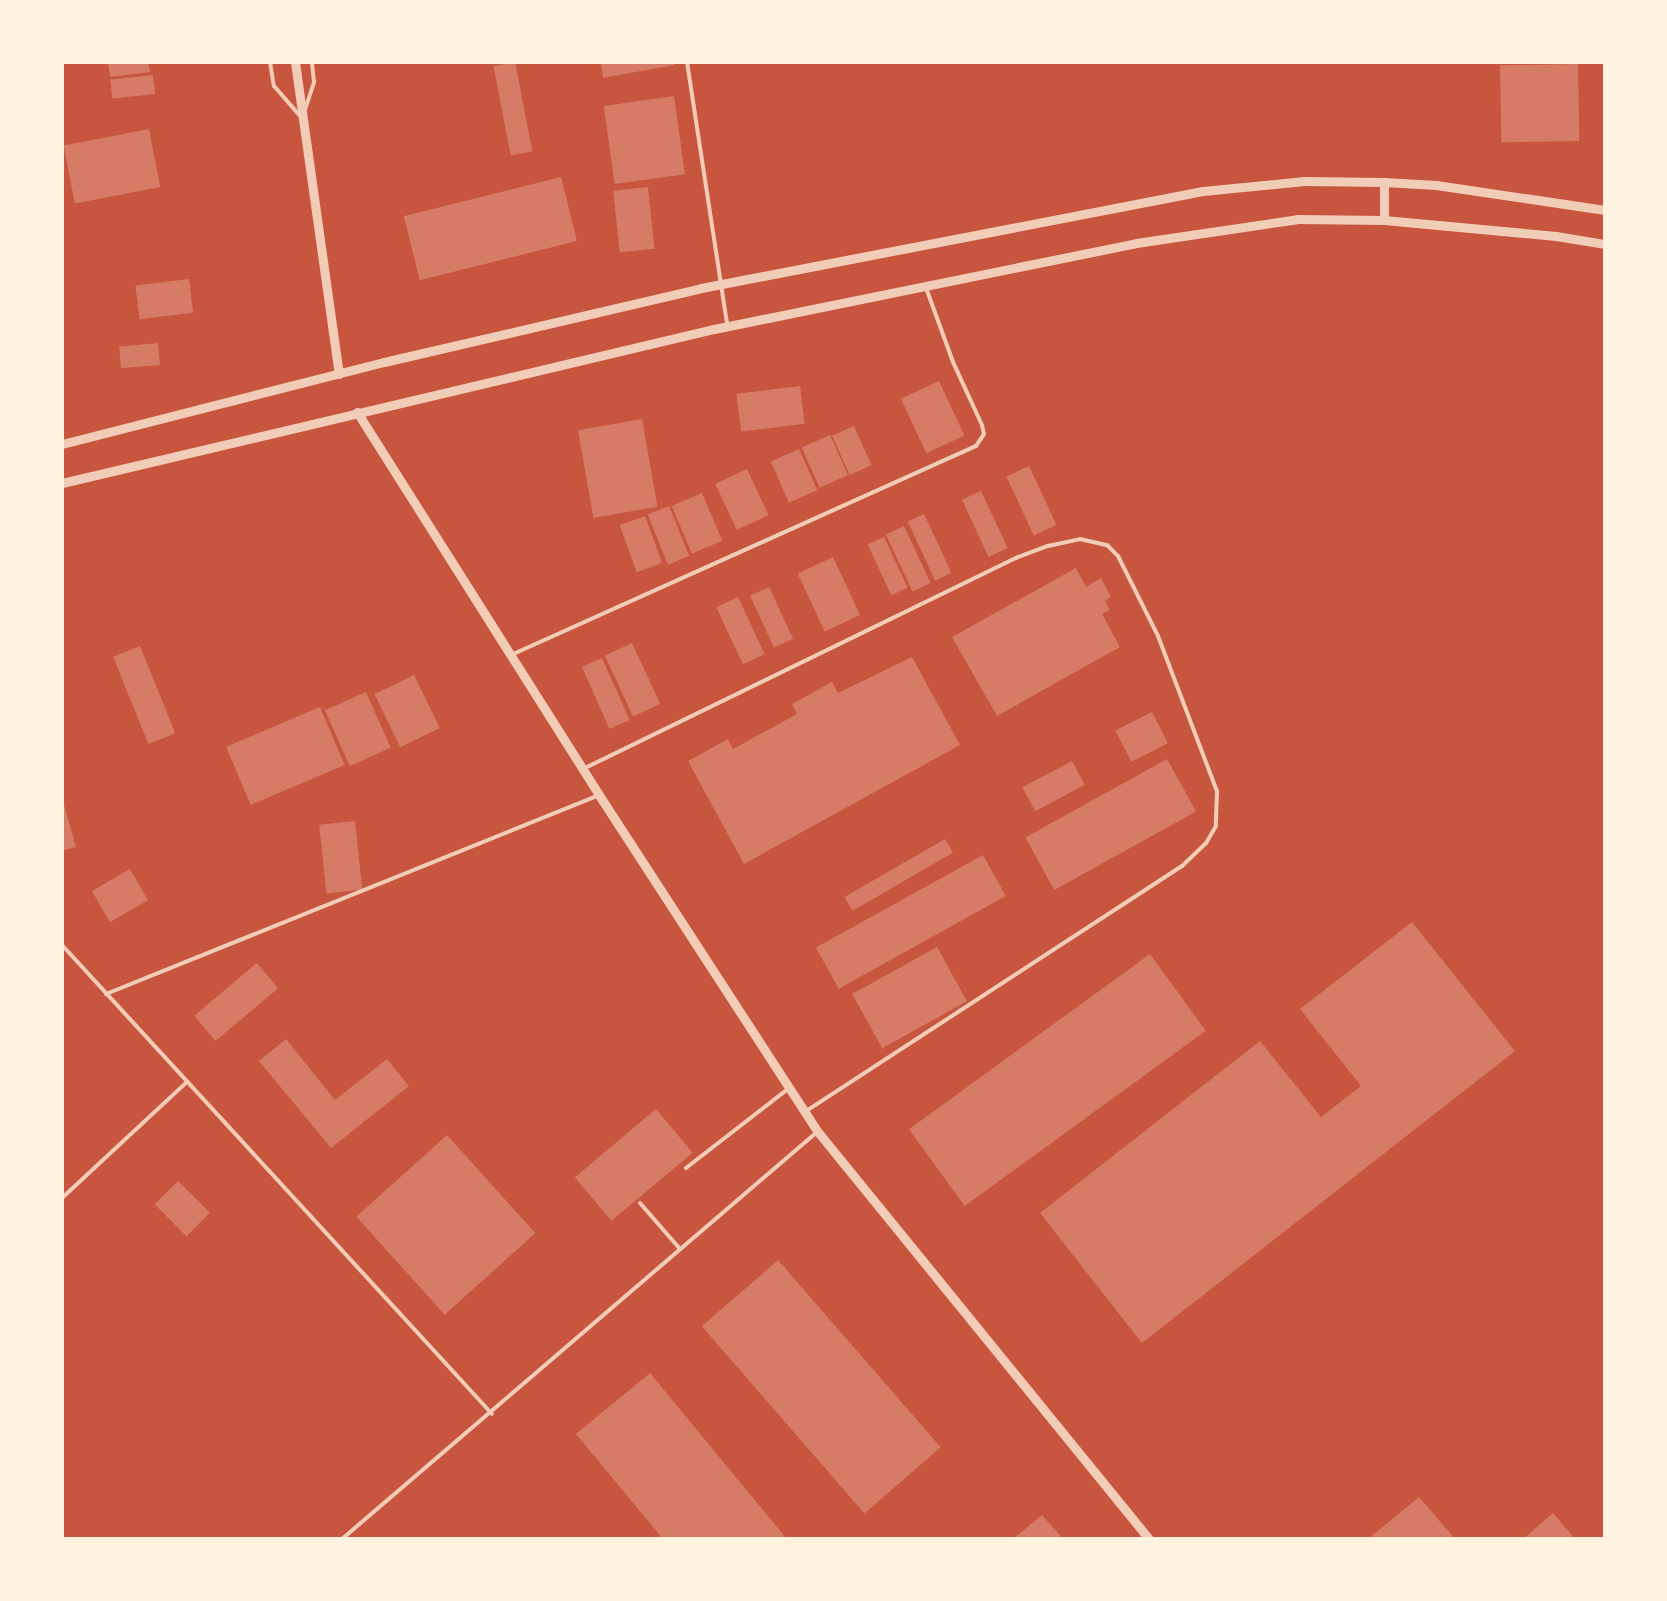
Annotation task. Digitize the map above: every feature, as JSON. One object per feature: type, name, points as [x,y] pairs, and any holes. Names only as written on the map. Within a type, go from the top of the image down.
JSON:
[{"type":"street","points":[[295,62],[339,374]]},
{"type":"street","points":[[62,444],[339,374],[721,285],[1203,191],[1305,181],[1384,182],[1436,185],[1605,210]]},
{"type":"street","points":[[1384,182],[1384,220]]},
{"type":"street","points":[[62,483],[727,326],[1136,243],[1298,219],[1384,220],[1556,236],[1605,244]]},
{"type":"street","points":[[357,412],[582,769],[818,1132],[1149,1539]]},
{"type":"lane","points":[[270,62],[274,86],[303,119]]},
{"type":"lane","points":[[303,119],[314,82],[312,62]]},
{"type":"lane","points":[[687,62],[727,326]]},
{"type":"lane","points":[[511,655],[976,446],[984,434],[982,425],[953,362],[925,286]]},
{"type":"lane","points":[[582,769],[1016,558],[1080,539],[1107,545],[1118,556],[1158,636],[1217,791],[1216,826],[1206,843],[1182,866],[805,1111]]},
{"type":"lane","points":[[106,994],[599,795]]},
{"type":"lane","points":[[62,945],[492,1414]]},
{"type":"lane","points":[[62,1198],[187,1082]]},
{"type":"lane","points":[[686,1168],[789,1088]]},
{"type":"lane","points":[[342,1539],[492,1414],[818,1132]]},
{"type":"lane","points":[[640,1203],[681,1250]]},
{"type":"building","points":[[108,62],[148,62],[150,72],[110,77]]},
{"type":"building","points":[[515,62],[532,151],[511,156],[493,66]]},
{"type":"building","points":[[601,62],[673,62],[674,65],[603,78]]},
{"type":"building","points":[[1578,64],[1579,141],[1501,142],[1500,65]]},
{"type":"building","points":[[153,75],[155,94],[112,98],[110,79]]},
{"type":"building","points":[[674,96],[685,174],[615,184],[604,106]]},
{"type":"building","points":[[149,129],[160,187],[75,204],[64,146]]},
{"type":"building","points":[[561,177],[577,241],[420,280],[404,216]]},
{"type":"building","points":[[648,187],[654,249],[620,252],[613,191]]},
{"type":"building","points":[[189,279],[193,313],[140,319],[135,286]]},
{"type":"building","points":[[158,343],[160,365],[121,368],[119,346]]},
{"type":"building","points":[[939,381],[964,435],[926,453],[901,399]]},
{"type":"building","points":[[800,386],[805,424],[741,432],[736,394]]},
{"type":"building","points":[[642,419],[657,507],[593,518],[578,430]]},
{"type":"building","points":[[854,426],[871,465],[850,475],[832,436]]},
{"type":"building","points":[[830,435],[848,475],[820,488],[802,448]]},
{"type":"building","points":[[799,449],[817,490],[789,503],[771,462]]},
{"type":"building","points":[[1029,466],[1056,525],[1034,535],[1006,477]]},
{"type":"building","points":[[747,469],[769,515],[737,530],[715,484]]},
{"type":"building","points":[[981,491],[1008,548],[989,557],[962,500]]},
{"type":"building","points":[[702,493],[722,541],[692,554],[672,506]]},
{"type":"building","points":[[669,506],[689,556],[668,565],[648,515]]},
{"type":"building","points":[[924,514],[951,573],[935,581],[908,522]]},
{"type":"building","points":[[645,516],[662,563],[637,572],[620,525]]},
{"type":"building","points":[[904,526],[931,583],[912,592],[886,534]]},
{"type":"building","points":[[884,537],[908,588],[891,595],[868,545]]},
{"type":"building","points":[[833,557],[860,615],[825,631],[798,573]]},
{"type":"building","points":[[1076,568],[1086,587],[1101,578],[1111,597],[1105,601],[1110,610],[1102,614],[1120,647],[997,716],[952,637]]},
{"type":"building","points":[[769,587],[793,639],[774,648],[750,596]]},
{"type":"building","points":[[738,597],[765,654],[743,664],[716,607]]},
{"type":"building","points":[[632,643],[660,704],[633,716],[605,656]]},
{"type":"building","points":[[140,646],[175,733],[148,744],[113,657]]},
{"type":"building","points":[[912,657],[960,745],[744,864],[688,761],[728,739],[733,749],[797,714],[792,704],[832,682],[838,693]]},
{"type":"building","points":[[602,658],[630,720],[610,729],[582,667]]},
{"type":"building","points":[[414,675],[440,728],[400,747],[374,694]]},
{"type":"building","points":[[366,692],[391,748],[350,766],[325,710]]},
{"type":"building","points":[[320,707],[345,765],[251,805],[226,747]]},
{"type":"building","points":[[1152,712],[1168,743],[1131,762],[1115,731]]},
{"type":"building","points":[[1167,759],[1196,811],[1054,890],[1025,838]]},
{"type":"building","points":[[1072,761],[1085,785],[1035,811],[1023,787]]},
{"type":"building","points":[[62,798],[76,847],[62,851]]},
{"type":"building","points":[[355,821],[362,890],[326,893],[319,825]]},
{"type":"building","points":[[945,839],[953,853],[853,911],[845,897]]},
{"type":"building","points":[[983,855],[1006,896],[839,989],[816,948]]},
{"type":"building","points":[[130,869],[148,900],[110,922],[92,891]]},
{"type":"building","points":[[1412,922],[1515,1051],[1142,1343],[1040,1213],[1260,1041],[1321,1117],[1361,1086],[1300,1009]]},
{"type":"building","points":[[937,947],[967,1001],[882,1048],[852,994]]},
{"type":"building","points":[[1150,954],[1206,1031],[965,1206],[909,1129]]},
{"type":"building","points":[[257,963],[278,988],[215,1041],[194,1016]]},
{"type":"building","points":[[286,1039],[335,1100],[387,1059],[409,1086],[331,1148],[259,1061]]},
{"type":"building","points":[[656,1109],[693,1153],[611,1221],[575,1177]]},
{"type":"building","points":[[447,1135],[535,1233],[445,1315],[356,1217]]},
{"type":"building","points":[[178,1181],[210,1213],[186,1236],[155,1204]]},
{"type":"building","points":[[778,1260],[941,1447],[864,1513],[702,1326]]},
{"type":"building","points":[[650,1373],[787,1539],[663,1539],[576,1434]]},
{"type":"building","points":[[1419,1497],[1455,1539],[1368,1539]]},
{"type":"building","points":[[1553,1513],[1575,1539],[1523,1539]]},
{"type":"building","points":[[1042,1515],[1063,1539],[1013,1539]]}]
